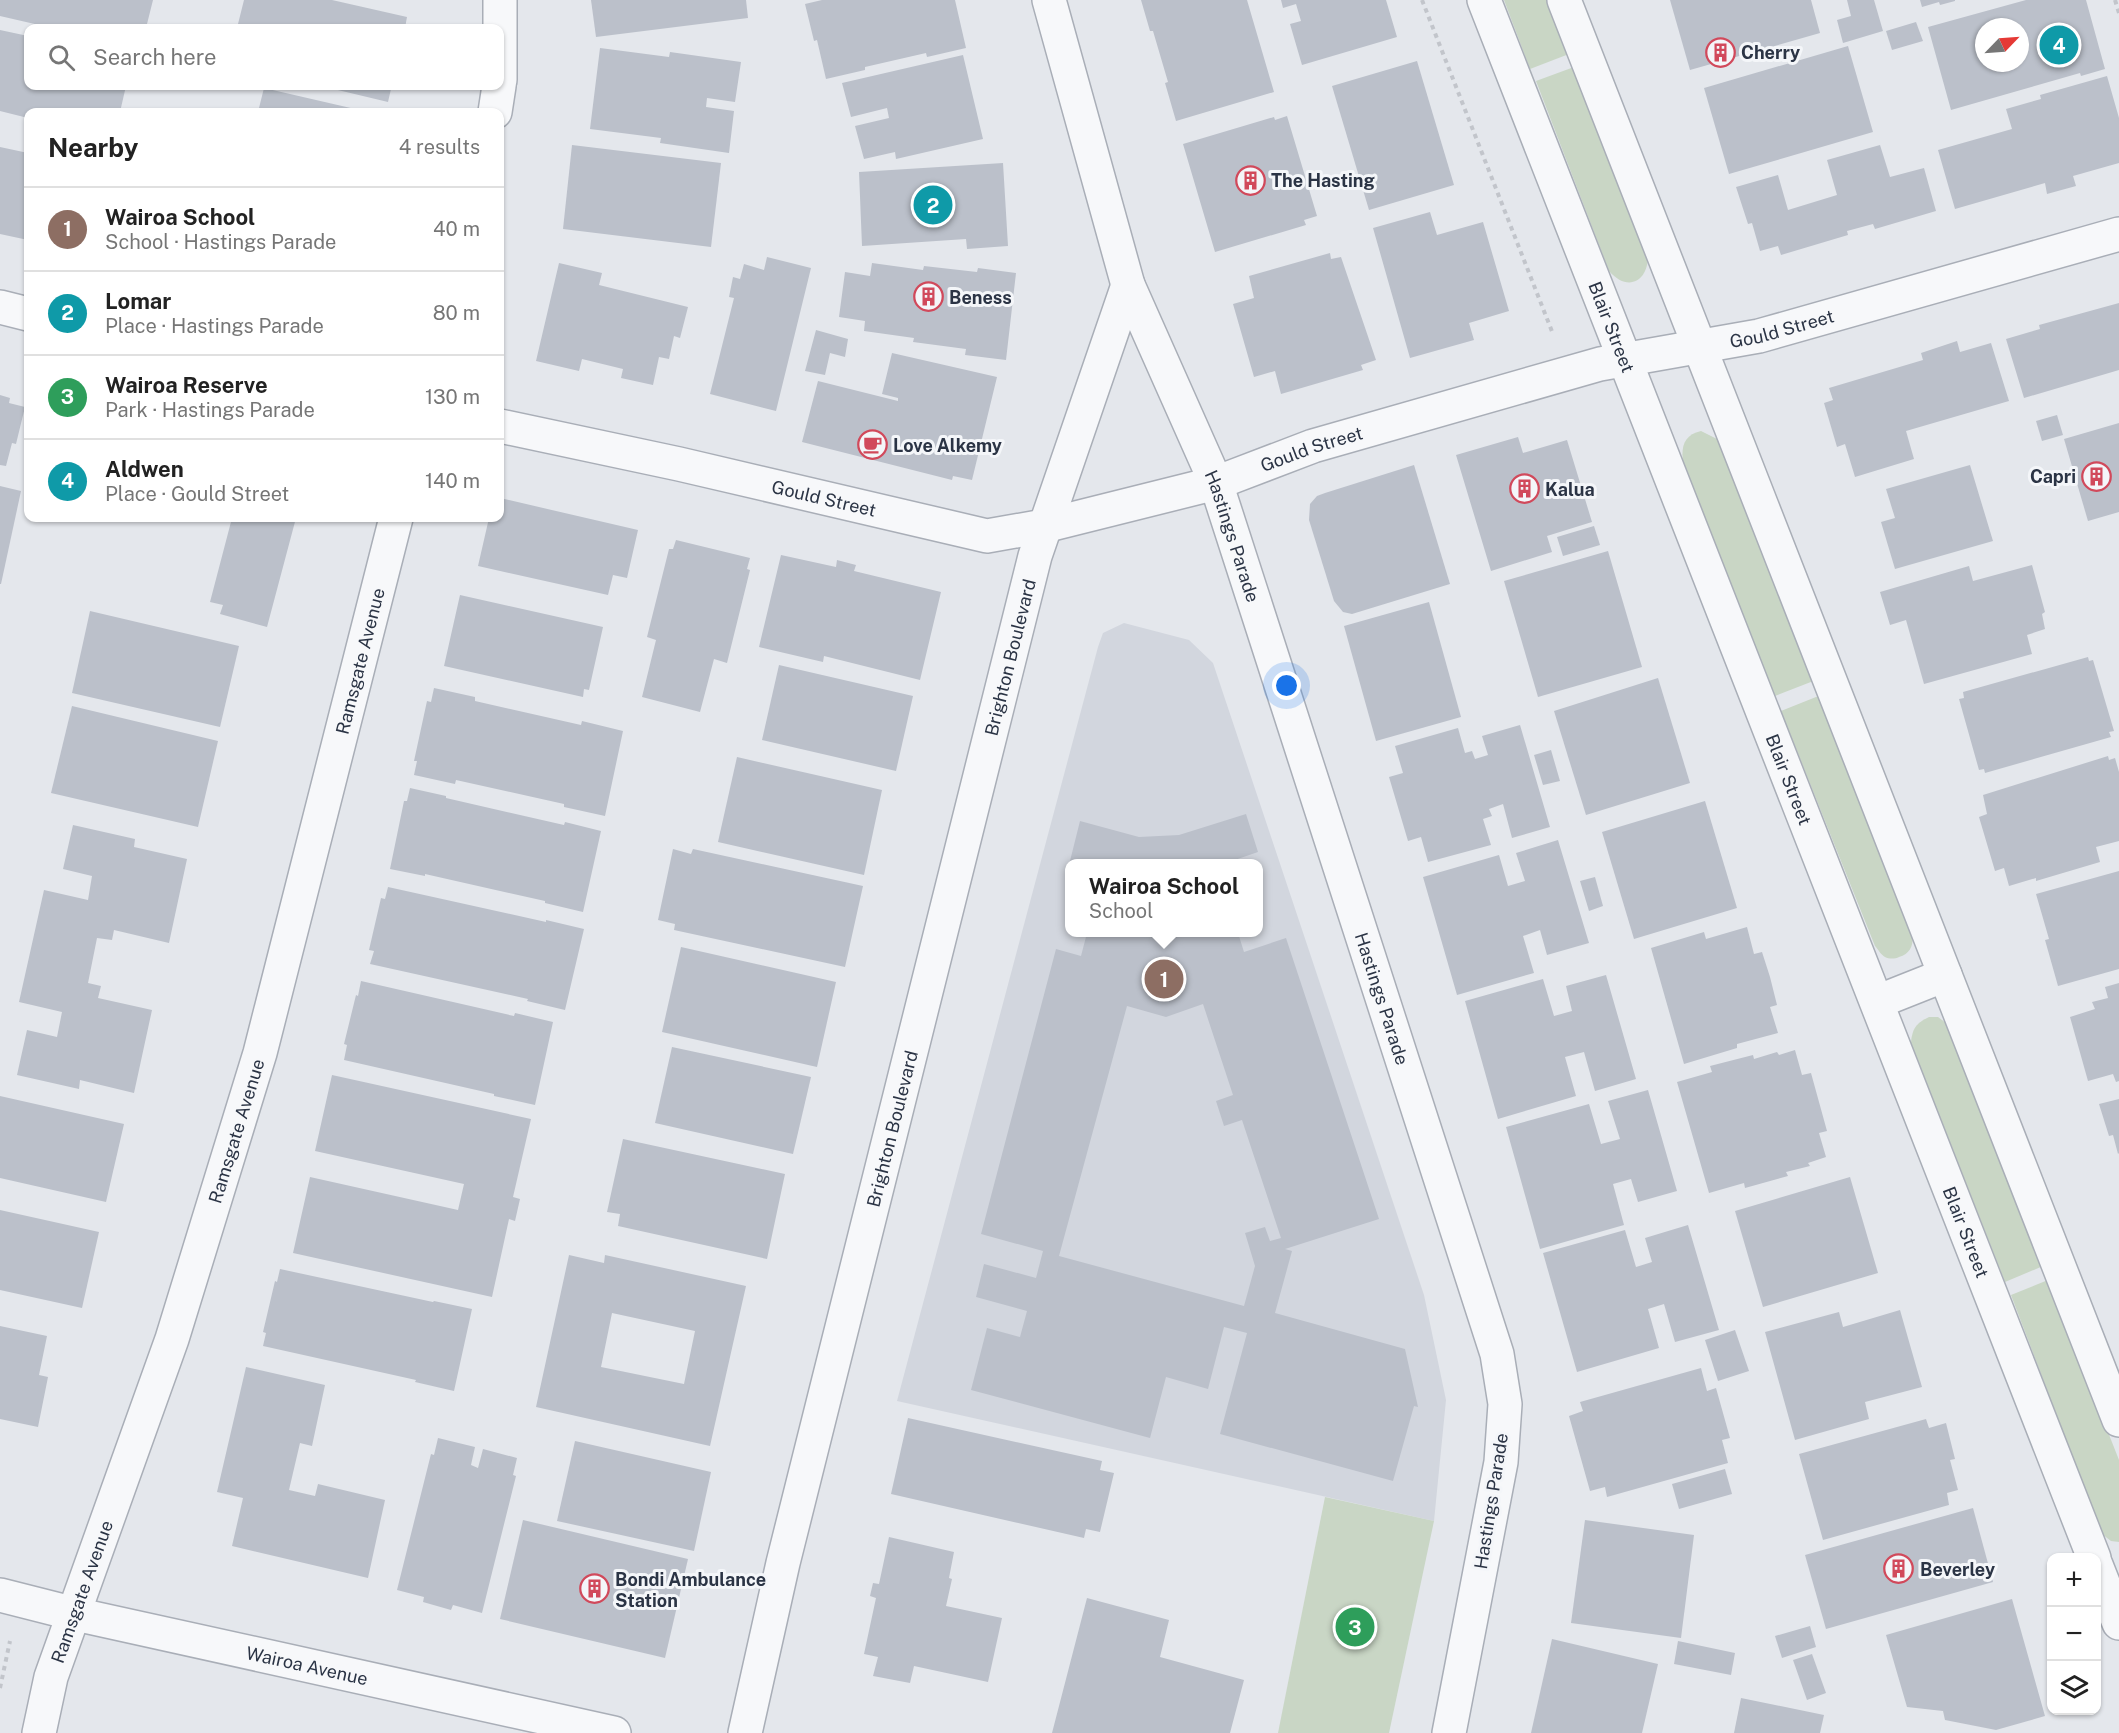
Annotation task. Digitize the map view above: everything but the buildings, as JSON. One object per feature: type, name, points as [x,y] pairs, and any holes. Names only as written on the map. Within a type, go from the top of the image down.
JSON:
[{"type":"street","points":[[501,0],[501,24]]},
{"type":"street","name":"Hastings Parade","points":[[1049,0],[1128,285],[1216,483],[1497,1354],[1505,1404],[1501,1462],[1449,1733]]},
{"type":"street","name":"Blair Street","points":[[1484,0],[2092,1553]]},
{"type":"street","points":[[1564,0],[2119,1420]]},
{"type":"street","points":[[496,108],[498,90]]},
{"type":"street","name":"Gould Street","points":[[504,427],[679,464],[987,536],[1044,526],[1216,483],[1313,446],[1600,364],[1758,336],[2119,234]]},
{"type":"street","points":[[1044,526],[1128,285]]},
{"type":"street","points":[[0,307],[24,313]]},
{"type":"street","name":"Ramsgate Avenue","points":[[39,1733],[51,1677],[172,1339],[260,1053],[395,522]]},
{"type":"street","name":"Brighton Boulevard","points":[[745,1733],[783,1563],[1044,526]]},
{"type":"street","points":[[1876,1002],[1945,975]]},
{"type":"street","points":[[2101,1576],[2119,1623]]},
{"type":"street","name":"Wairoa Avenue","points":[[0,1595],[75,1614],[614,1733]]},
{"type":"path","points":[[1422,0],[1556,344]]},
{"type":"path","points":[[2115,0],[2119,14]]},
{"type":"shaded area","points":[[1124,623],[1189,640],[1213,663],[1424,1295],[1446,1400],[1434,1521],[897,1401],[1103,633]]},
{"type":"green space","points":[[1504,0],[1548,0],[1569,54],[1530,69]]},
{"type":"green space","points":[[1574,67],[1648,254],[1645,271],[1636,281],[1623,281],[1609,271],[1536,81]]},
{"type":"green space","points":[[1701,431],[1719,440],[1816,680],[1775,696],[1683,462],[1683,451],[1687,438]]},
{"type":"green space","points":[[1821,695],[1912,929],[1913,938],[1910,950],[1897,958],[1885,957],[1875,946],[1781,711]]},
{"type":"green space","points":[[1929,1017],[1938,1017],[1950,1026],[2043,1266],[2005,1282],[1911,1043],[1916,1027]]},
{"type":"green space","points":[[2048,1280],[2119,1460],[2119,1542],[2111,1541],[2102,1534],[2011,1295]]},
{"type":"green space","points":[[1325,1497],[1434,1521],[1389,1733],[1278,1733]]},
{"type":"place","name":"Aldwen","points":[[2059,45]]},
{"type":"place","name":"Cherry","points":[[1720,52]]},
{"type":"place","name":"The Hasting","points":[[1250,180]]},
{"type":"place","name":"Lomar","points":[[933,205]]},
{"type":"place","name":"Beness","points":[[928,297]]},
{"type":"place","name":"Love Alkemy","points":[[872,445]]},
{"type":"place","name":"Capri","points":[[2097,476]]},
{"type":"place","name":"Kalua","points":[[1524,489]]},
{"type":"place","name":"Wairoa School","points":[[1164,979]]},
{"type":"place","name":"Beverley","points":[[1899,1569]]},
{"type":"place","name":"Bondi Ambulance Station","points":[[594,1589]]},
{"type":"place","name":"Wairoa Reserve","points":[[1355,1627]]}]
